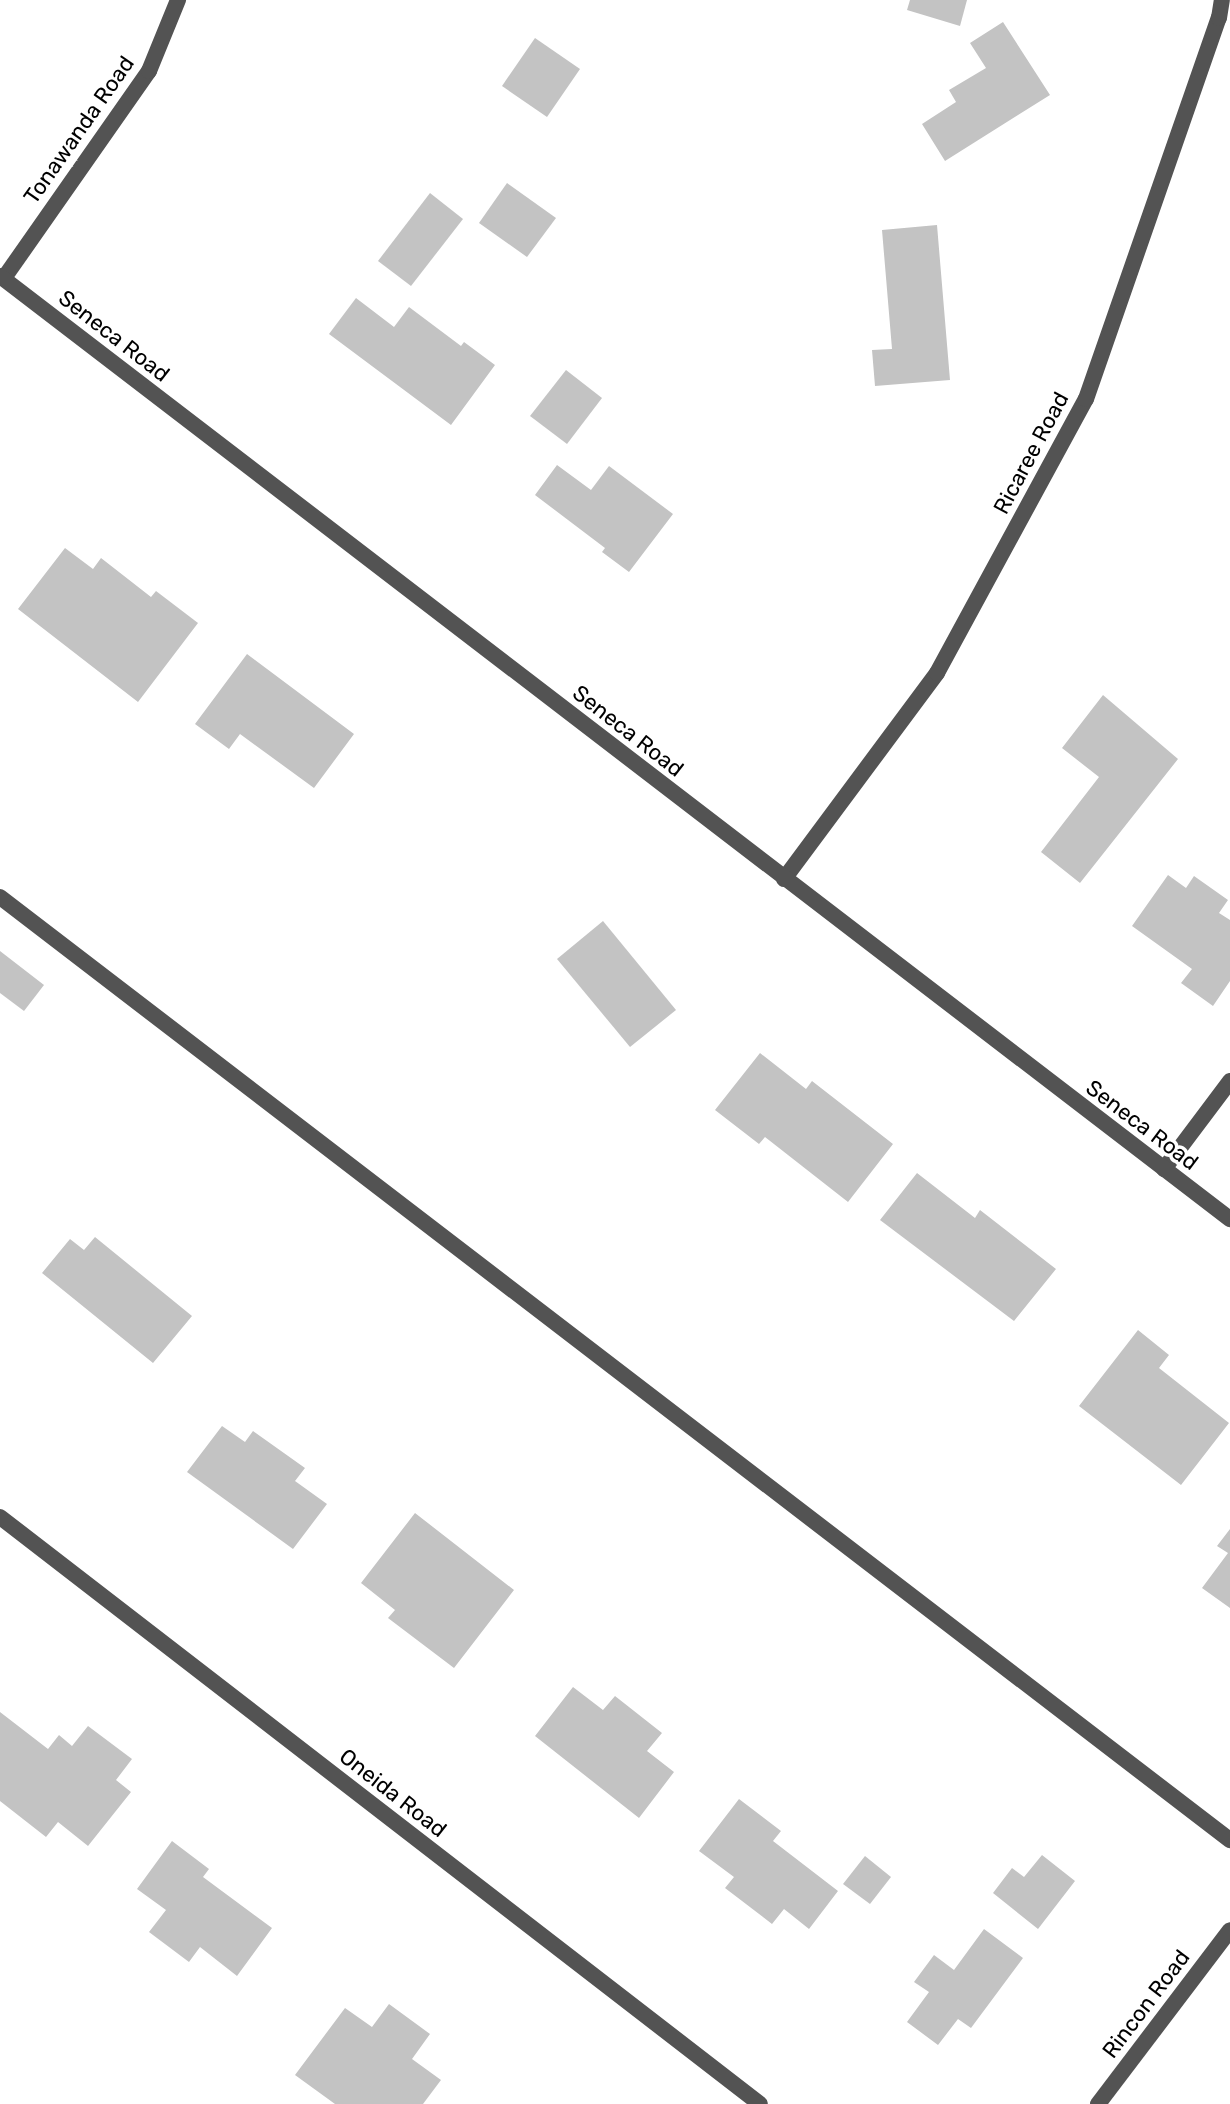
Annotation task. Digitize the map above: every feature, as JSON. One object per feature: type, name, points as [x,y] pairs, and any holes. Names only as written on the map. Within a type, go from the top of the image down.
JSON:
[{"type":"street","name":"Tonawanda Road","points":[[2,277],[149,71],[178,0]]},
{"type":"street","name":"Ricaree Road","points":[[784,879],[937,673],[1086,399],[1219,18],[1222,0]]},
{"type":"street","name":"Seneca Road","points":[[2,277],[1230,1219]]},
{"type":"street","points":[[0,897],[1230,1840]]},
{"type":"street","points":[[1164,1169],[1230,1081]]},
{"type":"street","name":"Oneida Road","points":[[0,1517],[760,2104]]},
{"type":"street","name":"Rincon Road","points":[[1098,2104],[1230,1930]]},
{"type":"building","points":[[910,0],[967,0],[960,26],[907,10]]},
{"type":"building","points":[[1003,22],[1050,95],[945,161],[922,124],[956,102],[949,90],[986,68],[970,43]]},
{"type":"building","points":[[535,38],[580,69],[547,117],[502,86]]},
{"type":"building","points":[[507,183],[556,218],[527,257],[479,223]]},
{"type":"building","points":[[430,193],[463,219],[411,286],[378,261]]},
{"type":"building","points":[[937,225],[950,380],[875,386],[872,350],[892,349],[882,230]]},
{"type":"building","points":[[356,298],[394,327],[409,307],[461,346],[464,342],[495,365],[451,425],[329,334]]},
{"type":"building","points":[[566,370],[602,398],[567,444],[530,416]]},
{"type":"building","points":[[557,465],[591,490],[609,466],[673,514],[629,572],[602,552],[605,548],[535,495]]},
{"type":"building","points":[[65,548],[93,569],[101,558],[151,597],[156,591],[198,623],[138,702],[18,609]]},
{"type":"building","points":[[247,654],[354,734],[314,788],[240,734],[229,749],[195,724]]},
{"type":"building","points":[[1103,695],[1178,759],[1080,883],[1041,852],[1099,777],[1062,748]]},
{"type":"building","points":[[1168,875],[1186,888],[1194,876],[1228,900],[1219,913],[1230,920],[1230,981],[1213,1006],[1181,983],[1192,969],[1132,926]]},
{"type":"building","points":[[603,921],[676,1010],[630,1047],[557,959]]},
{"type":"building","points":[[0,951],[44,985],[24,1011],[0,993]]},
{"type":"building","points":[[760,1053],[806,1089],[812,1081],[893,1144],[848,1202],[765,1137],[759,1144],[715,1110]]},
{"type":"building","points":[[917,1173],[975,1218],[980,1210],[1056,1269],[1014,1321],[880,1220]]},
{"type":"building","points":[[95,1237],[192,1316],[153,1363],[42,1273],[70,1239],[84,1250]]},
{"type":"building","points":[[1138,1330],[1169,1355],[1159,1368],[1229,1423],[1181,1485],[1079,1406]]},
{"type":"building","points":[[222,1426],[245,1442],[253,1431],[305,1468],[295,1481],[327,1504],[293,1549],[187,1472]]},
{"type":"building","points":[[415,1513],[514,1590],[454,1668],[388,1618],[395,1610],[361,1583]]},
{"type":"building","points":[[1230,1529],[1230,1608],[1202,1588],[1228,1553],[1217,1546]]},
{"type":"building","points":[[573,1687],[603,1710],[615,1696],[662,1733],[647,1751],[674,1772],[639,1818],[535,1736]]},
{"type":"building","points":[[0,1712],[48,1749],[59,1735],[72,1746],[88,1726],[132,1759],[116,1780],[131,1792],[88,1846],[58,1822],[46,1837],[0,1801]]},
{"type":"building","points":[[739,1799],[781,1831],[773,1841],[838,1891],[809,1929],[784,1909],[772,1924],[725,1888],[734,1877],[699,1851]]},
{"type":"building","points":[[172,1841],[209,1869],[203,1877],[272,1928],[237,1976],[200,1947],[189,1962],[149,1932],[166,1910],[137,1889]]},
{"type":"building","points":[[1042,1855],[1075,1881],[1038,1929],[993,1893],[1012,1868],[1024,1877]]},
{"type":"building","points":[[865,1856],[891,1877],[870,1904],[843,1884]]},
{"type":"building","points":[[984,1929],[1023,1958],[971,2028],[958,2019],[938,2045],[907,2022],[929,1992],[914,1982],[934,1955],[954,1970]]},
{"type":"building","points":[[389,2004],[430,2034],[412,2059],[441,2080],[423,2104],[335,2104],[295,2075],[345,2008],[372,2027]]}]
